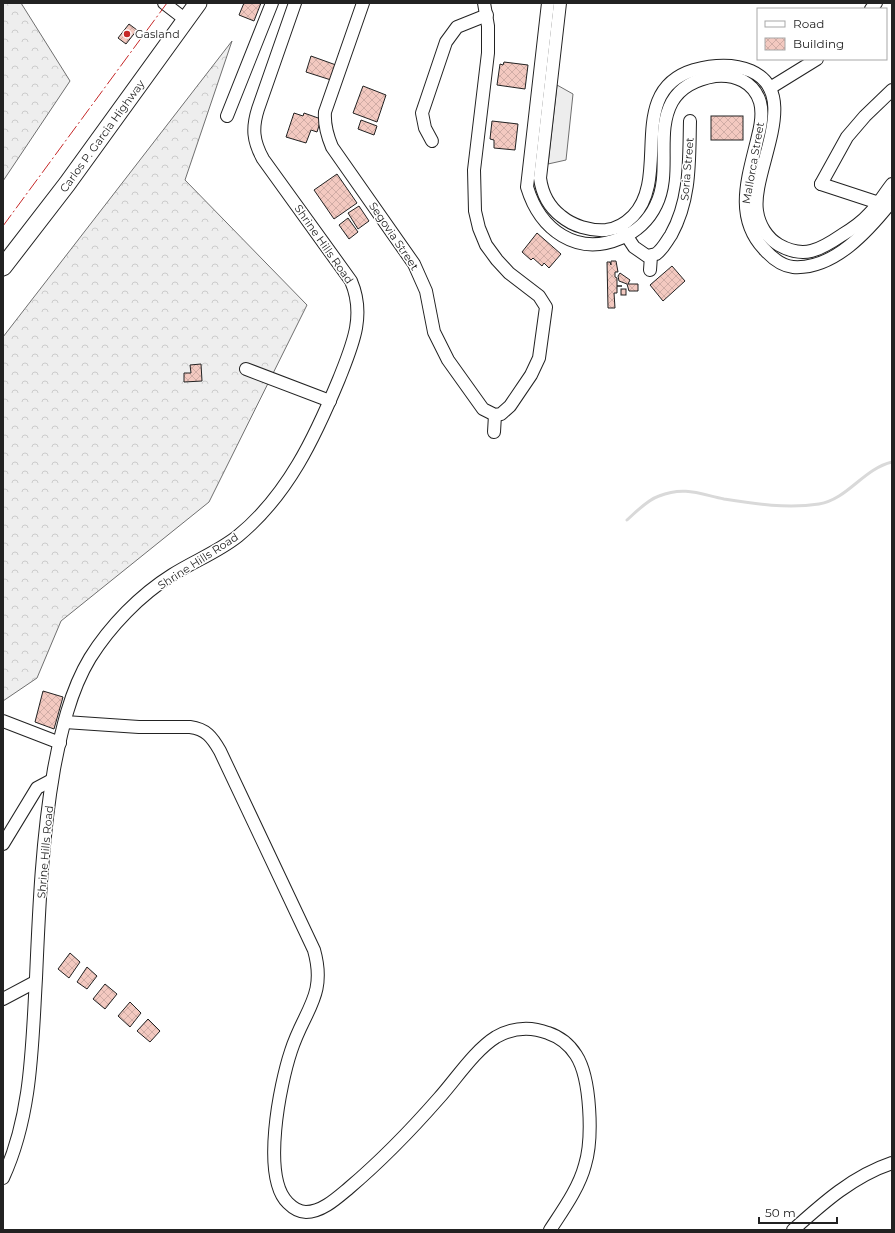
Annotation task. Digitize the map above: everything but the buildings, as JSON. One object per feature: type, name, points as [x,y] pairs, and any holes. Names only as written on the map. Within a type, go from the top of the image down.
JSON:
[{"type":"highway","name":"Carlos P. Garcia Highway","points":[[3,266],[67,184],[198,3]]},
{"type":"street","points":[[164,3],[186,20]]},
{"type":"street","points":[[227,116],[272,3]]},
{"type":"street","name":"Shrine Hills Road","points":[[3,1178],[16,1145],[30,1076],[35,1028],[35,982],[44,850],[52,780],[65,722],[74,692],[85,667],[106,636],[133,607],[172,575],[220,549],[263,513],[284,487],[306,451],[330,400],[356,330],[358,302],[356,291],[346,272],[263,159],[257,148],[254,135],[258,109],[295,3]]},
{"type":"street","name":"Segovia Street","points":[[363,3],[325,112],[324,122],[326,134],[332,147],[414,264],[426,291],[431,320],[439,345],[477,403],[488,413],[495,415]]},
{"type":"street","name":"Mallorca Street","points":[[548,3],[527,187],[531,199],[543,219],[562,235],[583,244],[604,243],[624,231],[646,221],[660,196],[663,185],[667,114],[677,94],[685,86],[705,78],[718,76],[741,79],[749,84],[760,100],[761,109],[759,132],[745,199],[748,222],[760,245],[780,263],[790,267],[802,268],[824,261],[857,239],[886,203],[892,184]]},
{"type":"street","name":"Mallorca Street","points":[[560,3],[540,178],[545,197],[551,206],[564,219],[580,227],[624,231]]},
{"type":"street","points":[[432,140],[425,128],[422,113],[446,42],[457,27],[486,9],[488,53],[474,170],[474,211],[478,228],[486,245],[497,260],[520,283],[539,296],[546,307],[541,351],[535,367],[510,406],[501,414],[495,415],[494,432]]},
{"type":"street","points":[[770,88],[815,60]]},
{"type":"street","name":"Mallorca Street","points":[[624,231],[646,194],[649,182],[652,121],[659,100],[671,83],[682,75],[697,69],[719,65],[732,66],[755,73],[763,79],[770,88],[774,98],[774,122],[760,177],[757,210],[762,229],[776,244],[795,252],[805,252],[828,245],[886,203]]},
{"type":"street","points":[[886,203],[817,187],[847,137],[865,116],[892,90]]},
{"type":"street","name":"Soria Street","points":[[651,256],[663,248],[684,206],[688,176],[690,121]]},
{"type":"street","points":[[532,134],[545,135]]},
{"type":"street","points":[[624,231],[638,251],[651,256],[650,270]]},
{"type":"street","points":[[780,263],[786,249]]},
{"type":"street","points":[[246,369],[330,400]]},
{"type":"street","points":[[3,721],[60,743]]},
{"type":"street","points":[[65,722],[139,727],[190,727],[198,728],[210,736],[220,750],[314,950],[319,970],[317,991],[298,1032],[287,1063],[275,1139],[274,1174],[283,1197],[289,1204],[298,1211],[306,1212],[319,1209],[332,1201],[366,1173],[400,1141],[485,1046],[505,1032],[527,1029],[538,1030],[561,1039],[577,1056],[586,1083],[590,1130],[585,1166],[571,1197],[550,1230]]},
{"type":"street","points":[[3,844],[37,788],[52,780]]},
{"type":"street","points":[[3,999],[35,982]]},
{"type":"street","points":[[793,1230],[857,1178],[892,1163]]},
{"type":"green space","points":[[3,3],[21,3],[70,81],[3,181]]},
{"type":"green space","points":[[232,41],[185,180],[307,305],[209,502],[61,621],[37,678],[3,701],[3,337]]},
{"type":"shaded area","points":[[557,85],[573,94],[566,160],[548,164]]},
{"type":"waterway","points":[[627,520],[650,500],[668,493],[684,491],[748,503],[795,506],[819,504],[839,496],[872,471],[892,462]]},
{"type":"power","points":[[3,226],[167,3]]},
{"type":"place","name":"Gasland","points":[[127,34]]}]
